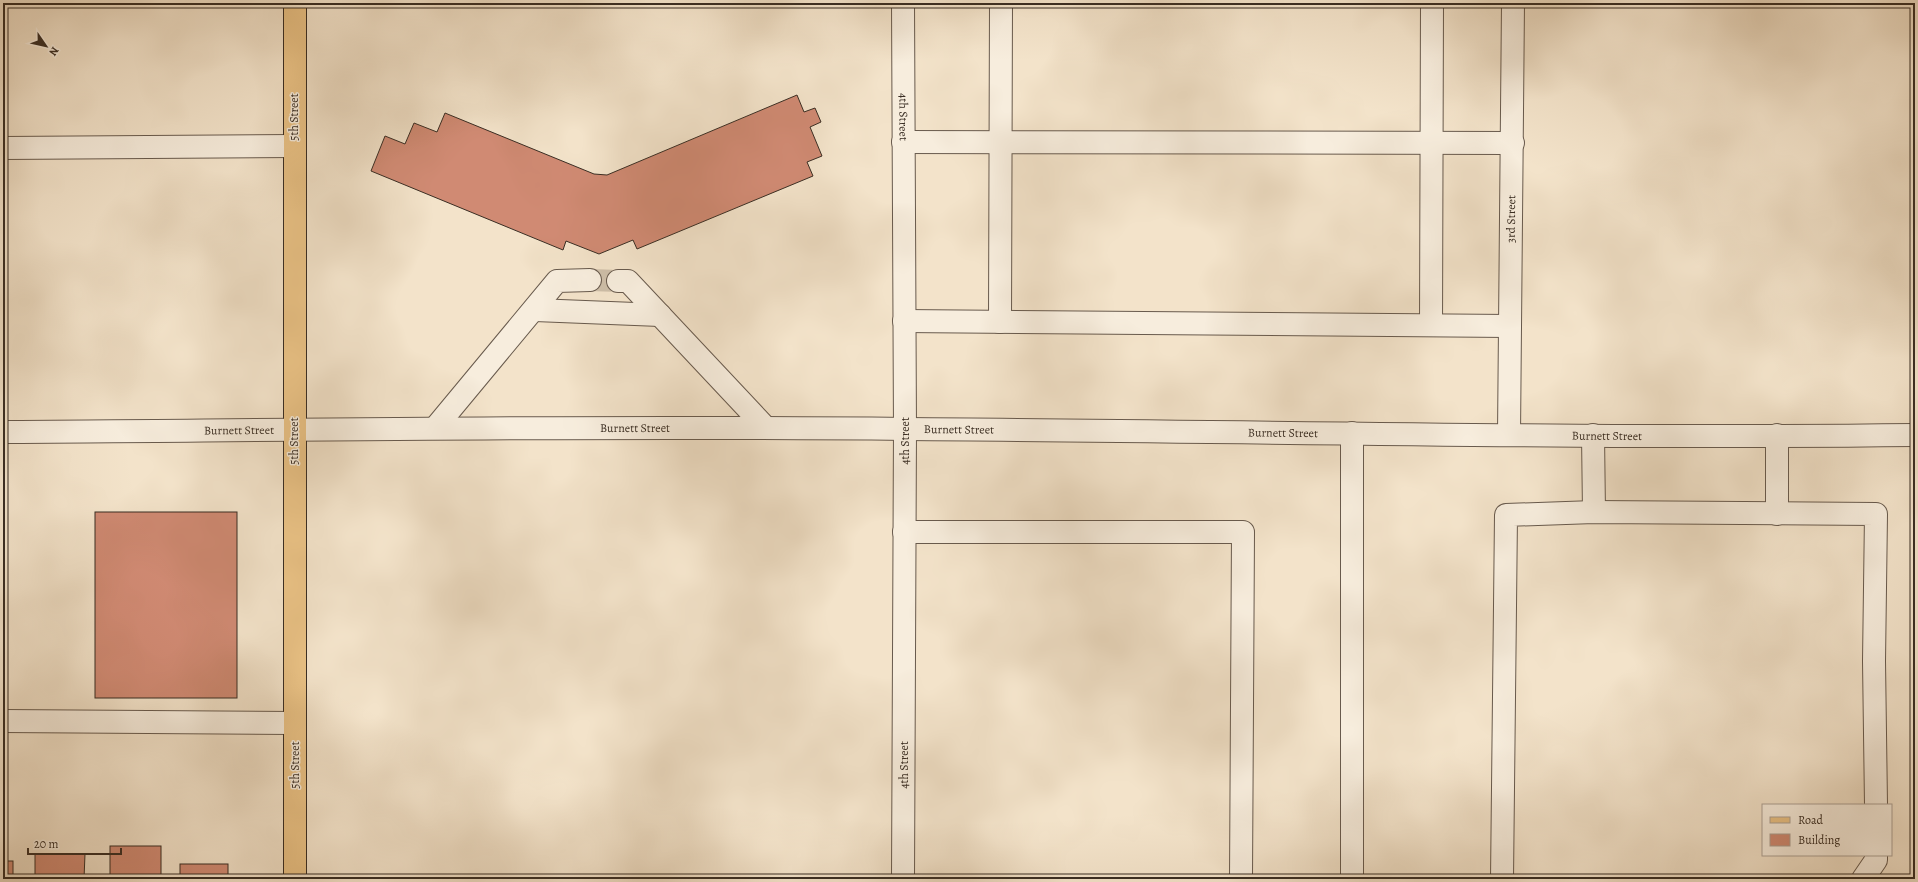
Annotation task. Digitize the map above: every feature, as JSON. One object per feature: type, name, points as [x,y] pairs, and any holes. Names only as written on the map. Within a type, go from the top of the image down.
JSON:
[{"type":"main road","name":"5th Street","points":[[295,3],[295,879]]},
{"type":"street","name":"4th Street","points":[[903,3],[905,429],[903,879]]},
{"type":"street","points":[[1000,322],[1001,3]]},
{"type":"street","points":[[1431,326],[1432,3]]},
{"type":"street","name":"3rd Street","points":[[1509,434],[1513,142],[1513,3]]},
{"type":"street","points":[[903,142],[1513,142]]},
{"type":"street","points":[[3,148],[294,146]]},
{"type":"street","points":[[435,428],[557,282],[590,280]]},
{"type":"street","points":[[618,281],[628,282],[766,428]]},
{"type":"street","points":[[535,310],[660,315]]},
{"type":"street","points":[[904,322],[1510,326]]},
{"type":"street","name":"Burnett Street","points":[[3,432],[435,428],[766,428],[1509,434],[1915,435]]},
{"type":"street","points":[[1352,433],[1352,879]]},
{"type":"street","points":[[1593,434],[1594,512]]},
{"type":"street","points":[[1777,514],[1778,435]]},
{"type":"street","points":[[1502,879],[1506,515],[1594,512],[1876,514],[1874,661],[1876,804]]},
{"type":"street","points":[[904,532],[1243,532],[1241,879]]},
{"type":"street","points":[[3,721],[294,723]]},
{"type":"street","points":[[1863,879],[1876,860],[1876,856]]},
{"type":"building","points":[[797,95],[804,112],[815,108],[821,122],[810,127],[822,156],[807,162],[813,176],[637,249],[633,240],[599,254],[566,241],[563,250],[371,171],[385,136],[405,144],[414,123],[437,132],[445,113],[594,174],[607,175]]},
{"type":"building","points":[[95,512],[237,512],[237,698],[95,698]]},
{"type":"building","points":[[110,846],[161,846],[161,879],[110,879]]},
{"type":"building","points":[[35,854],[85,854],[84,879],[35,879]]},
{"type":"building","points":[[3,861],[13,861],[13,879],[3,879]]},
{"type":"building","points":[[180,864],[228,864],[228,879],[180,879]]},
{"type":"tunnel","points":[[590,280],[618,281]]}]
